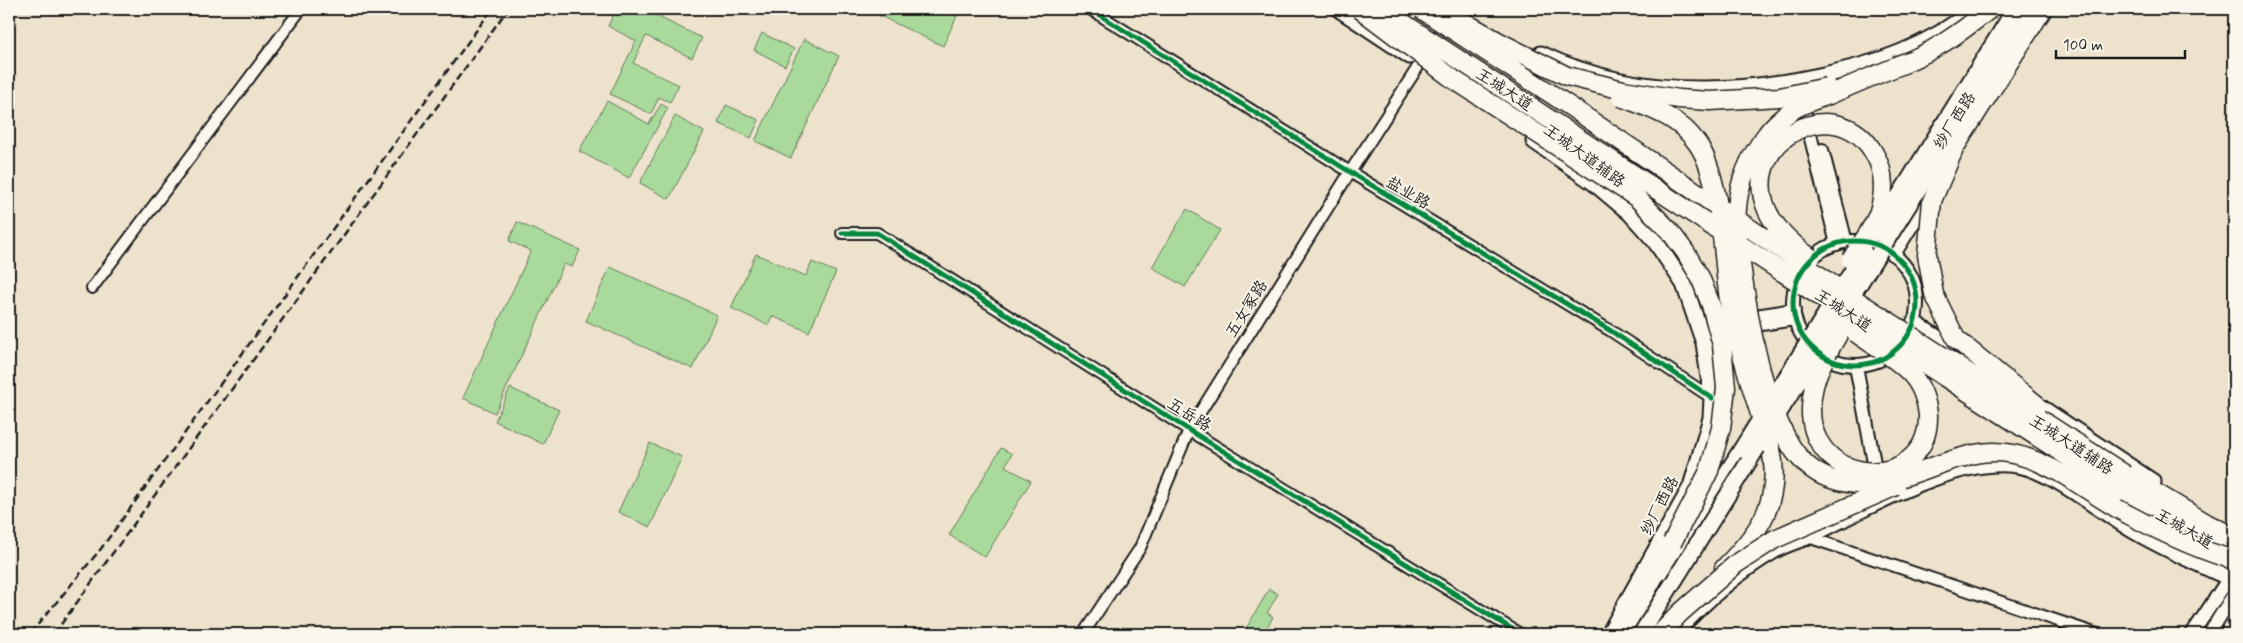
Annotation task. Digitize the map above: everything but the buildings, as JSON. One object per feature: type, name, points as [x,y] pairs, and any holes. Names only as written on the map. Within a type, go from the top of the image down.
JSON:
[{"type":"highway","points":[[1360,9],[1453,79],[1637,198],[1669,230],[1686,252],[1700,277],[1722,344],[1726,388],[1721,428],[1709,471],[1625,634]]},
{"type":"highway","name":"王城大道","points":[[1382,9],[1760,257],[2177,526],[2234,555]]},
{"type":"highway","name":"王城大道","points":[[1421,9],[1579,113],[1845,293],[2126,475],[2208,524],[2234,537]]},
{"type":"highway","points":[[1441,9],[1503,44],[1567,76],[1670,117],[1684,128],[1704,154],[1714,184],[1725,271],[1736,331],[1774,462],[1774,486],[1770,503],[1758,530],[1738,554],[1660,634]]},
{"type":"highway","points":[[1990,9],[1956,35],[1906,63],[1794,109],[1767,133],[1751,159],[1740,186],[1736,209],[1737,235],[1747,306],[1765,382],[1779,421],[1788,441],[1800,459],[1815,471],[1845,483],[1883,483],[1901,479],[1936,465],[1970,455],[1998,452],[2026,457],[2054,469],[2129,515],[2234,561]]},
{"type":"highway","points":[[2042,9],[1955,147],[1932,201],[1926,255],[1934,294],[1956,340],[2126,475]]},
{"type":"highway","points":[[1567,76],[1623,90],[1679,98],[1730,100],[1780,97],[1845,83],[1906,63]]},
{"type":"highway","points":[[1851,260],[1877,215],[1882,199],[1883,182],[1878,161],[1870,146],[1852,131],[1834,123],[1812,124],[1793,131],[1783,138],[1772,150],[1765,164],[1762,193],[1767,211],[1786,236],[1800,250],[1873,304],[2126,475]]},
{"type":"highway","points":[[1760,257],[1816,304],[1911,374],[1919,384],[1925,397],[1928,412],[1925,435],[1916,452],[1896,467],[1883,471],[1864,472],[1850,468],[1835,460],[1817,440],[1812,426],[1810,410],[1813,391],[1818,374],[1843,326]]},
{"type":"highway","points":[[1680,613],[1736,564],[1776,538],[1970,455]]},
{"type":"main road","name":"王城大道辅路","points":[[1339,9],[1421,63],[1593,182],[1630,213],[1655,241],[1684,284],[1700,329]]},
{"type":"main road","points":[[1455,9],[1499,33],[1582,72],[1641,84],[1705,90],[1760,87],[1864,66],[1893,57],[1920,44],[1969,10]]},
{"type":"main road","points":[[1625,634],[2015,9]]},
{"type":"main road","points":[[1641,634],[2031,9]]},
{"type":"main road","name":"纱厂西路","points":[[1893,253],[2048,9]]},
{"type":"main road","points":[[1843,326],[1930,171]]},
{"type":"main road","points":[[1783,383],[1851,260]]},
{"type":"main road","name":"王城大道辅路","points":[[1914,323],[2187,504],[2234,528]]},
{"type":"main road","name":"纱厂西路","points":[[1609,634],[1691,487],[1711,418],[1712,398],[1700,329]]},
{"type":"main road","name":"王城大道辅路","points":[[1892,353],[2156,521],[2234,561]]},
{"type":"main road","points":[[1674,634],[1695,611],[1732,579],[1776,549],[1808,537],[1881,501],[1965,467],[2003,463],[2022,466],[2040,473],[2136,532],[2233,576]]},
{"type":"street","points":[[92,288],[301,9]]},
{"type":"street","name":"盐业路","points":[[1090,9],[1350,172],[1611,331],[1712,398]]},
{"type":"street","points":[[1350,9],[1387,34],[1421,63]]},
{"type":"street","name":"五女冢路","points":[[1083,634],[1140,548],[1189,430],[1350,172],[1455,9]]},
{"type":"street","points":[[1800,80],[1841,243]]},
{"type":"street","name":"五岳路","points":[[842,233],[877,233],[1189,430],[1520,634]]},
{"type":"street","points":[[1862,241],[1878,245],[1893,253],[1906,267],[1915,284],[1918,304],[1914,323],[1906,340],[1892,353],[1875,362],[1856,366],[1840,364],[1824,357],[1806,341],[1794,315],[1795,289],[1803,269],[1818,254],[1841,243],[1862,241]]},
{"type":"street","points":[[1700,329],[1794,315]]},
{"type":"street","points":[[1856,366],[1881,501]]},
{"type":"street","points":[[1808,537],[2097,634]]},
{"type":"street","points":[[2192,634],[2233,576]]},
{"type":"street","points":[[2209,634],[2234,594]]},
{"type":"green space","points":[[616,9],[642,9],[702,38],[692,58],[646,36],[633,63],[679,85],[670,102],[659,97],[651,114],[610,94],[636,41],[608,26]]},
{"type":"green space","points":[[881,9],[941,9],[957,16],[943,46],[878,15]]},
{"type":"green space","points":[[762,33],[794,49],[785,66],[754,50]]},
{"type":"green space","points":[[804,39],[839,56],[791,158],[755,141]]},
{"type":"green space","points":[[607,101],[649,124],[661,104],[668,108],[629,178],[579,151]]},
{"type":"green space","points":[[726,105],[759,120],[751,138],[718,123]]},
{"type":"green space","points":[[675,116],[704,132],[669,199],[640,183]]},
{"type":"green space","points":[[1187,209],[1220,230],[1185,287],[1152,267]]},
{"type":"green space","points":[[517,222],[580,250],[572,267],[564,264],[495,413],[463,398],[531,251],[509,241]]},
{"type":"green space","points":[[756,254],[806,276],[812,262],[836,272],[809,332],[772,316],[768,325],[731,308]]},
{"type":"green space","points":[[610,267],[717,315],[693,369],[586,321]]},
{"type":"green space","points":[[510,388],[559,410],[543,444],[495,421]]},
{"type":"green space","points":[[650,443],[682,457],[650,527],[618,512]]},
{"type":"green space","points":[[1001,448],[1012,454],[1005,466],[1031,481],[985,557],[949,535]]},
{"type":"green space","points":[[1269,589],[1278,594],[1267,613],[1273,617],[1263,634],[1243,634]]},
{"type":"railway","points":[[30,634],[100,550],[492,9]]},
{"type":"railway","points":[[54,634],[508,9]]},
{"type":"cycle path","points":[[1090,9],[1350,172],[1611,331],[1712,398]]},
{"type":"cycle path","points":[[842,233],[877,233],[1189,430],[1520,634]]},
{"type":"cycle path","points":[[1855,241],[1879,246],[1899,259],[1912,279],[1917,303],[1912,327],[1899,347],[1879,360],[1855,365],[1831,360],[1811,347],[1798,327],[1793,303],[1798,279],[1811,259],[1831,246],[1855,241]]}]
